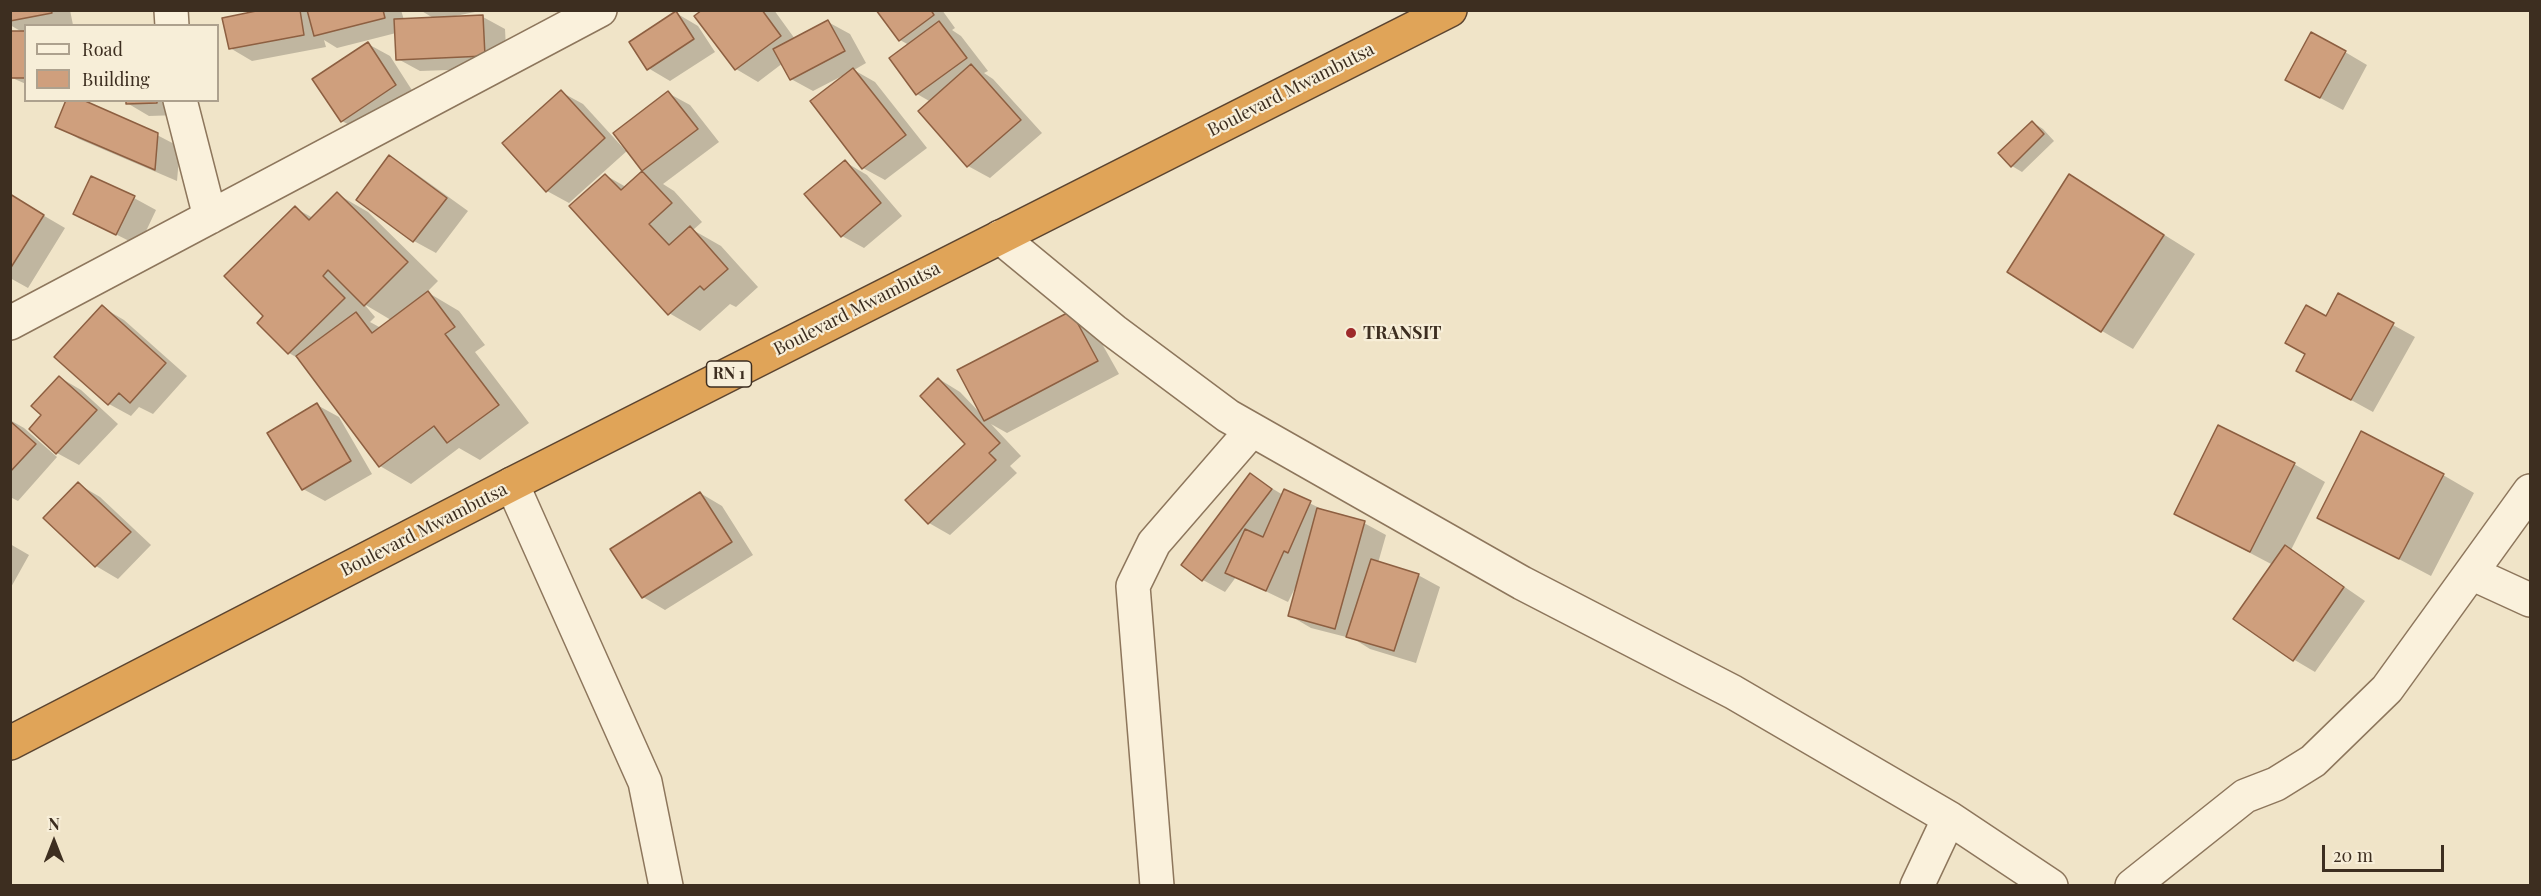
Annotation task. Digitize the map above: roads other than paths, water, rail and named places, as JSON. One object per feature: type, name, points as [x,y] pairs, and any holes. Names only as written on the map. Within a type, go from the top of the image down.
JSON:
[{"type":"highway","name":"Boulevard Mwambutsa","points":[[10,743],[512,484],[1450,10]]},
{"type":"street","points":[[10,323],[210,217],[560,20],[600,10]]},
{"type":"street","points":[[181,102],[210,217]]},
{"type":"street","points":[[1000,237],[1114,331],[1228,416],[1522,583],[1733,692],[1949,818],[2051,885]]},
{"type":"street","points":[[1157,885],[1133,586],[1154,543],[1252,430]]},
{"type":"street","points":[[512,484],[645,782],[666,885]]},
{"type":"street","points":[[2132,885],[2245,796],[2276,784],[2313,761],[2387,689],[2530,491]]},
{"type":"street","points":[[2471,573],[2530,600]]},
{"type":"street","points":[[1917,885],[1949,818]]},
{"type":"place","name":"TRANSIT","points":[[1351,333]]}]
